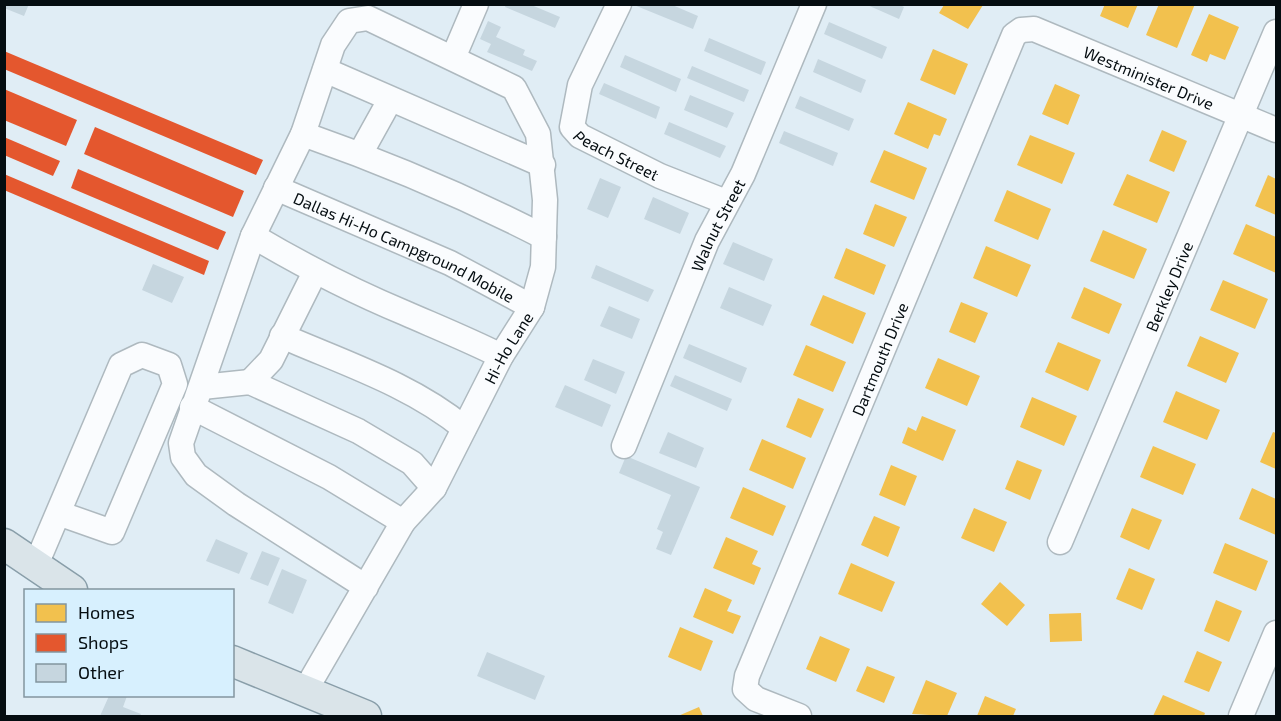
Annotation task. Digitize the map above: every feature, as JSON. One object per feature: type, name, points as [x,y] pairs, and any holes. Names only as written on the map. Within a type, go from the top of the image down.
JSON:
[{"type":"main road","points":[[4,544],[69,589]]},
{"type":"main road","points":[[4,566],[58,589]]},
{"type":"main road","points":[[234,662],[366,717]]},
{"type":"street","points":[[453,58],[476,4]]},
{"type":"street","name":"Peach Street","points":[[618,4],[607,32],[580,85],[572,128],[580,136],[660,176],[726,202]]},
{"type":"street","name":"Walnut Street","points":[[624,446],[707,241],[743,174],[814,4]]},
{"type":"street","name":"Dallas Hi-Ho Campground Mobile","points":[[366,587],[196,476],[183,458],[181,442],[253,236],[303,134],[333,45],[350,21],[368,18],[453,58]]},
{"type":"street","name":"Westminister Drive","points":[[1021,30],[1034,29],[1276,130]]},
{"type":"street","name":"Dartmouth Drive","points":[[799,717],[756,699],[745,689],[752,665],[1014,35],[1021,30]]},
{"type":"street","name":"Berkley Drive","points":[[1060,542],[1276,32]]},
{"type":"street","name":"Hi-Ho Lane","points":[[305,691],[403,522],[434,488],[501,356],[532,307],[542,278],[543,165],[538,134],[513,88],[453,58]]},
{"type":"street","points":[[325,70],[543,165]]},
{"type":"street","points":[[360,154],[390,100]]},
{"type":"street","points":[[303,134],[360,154],[488,208],[544,237]]},
{"type":"street","name":"Dallas Hi-Ho Campground Mobile","points":[[276,188],[450,263],[532,307]]},
{"type":"street","points":[[253,236],[315,272],[405,314],[460,334],[501,356]]},
{"type":"street","points":[[197,397],[250,382],[271,360],[315,272]]},
{"type":"street","points":[[282,336],[397,385],[442,410],[464,428]]},
{"type":"street","points":[[35,567],[57,513],[121,365],[142,355],[169,365],[175,384],[112,532],[57,513]]},
{"type":"street","points":[[250,382],[358,431],[412,463],[434,488]]},
{"type":"street","points":[[197,397],[403,522]]},
{"type":"street","points":[[1241,717],[1276,633]]},
{"type":"building: Homes","points":[[1105,4],[1138,4],[1128,28],[1100,16]]},
{"type":"building: Homes","points":[[1159,4],[1195,4],[1177,48],[1146,35]]},
{"type":"building: Homes","points":[[944,5],[983,5],[968,29],[939,13]]},
{"type":"building: Homes","points":[[1209,14],[1239,27],[1225,60],[1210,54],[1207,62],[1191,55]]},
{"type":"building: Homes","points":[[933,49],[968,64],[955,95],[920,80]]},
{"type":"building: Homes","points":[[1055,84],[1080,95],[1068,125],[1042,114]]},
{"type":"building: Homes","points":[[908,102],[947,119],[940,136],[934,134],[928,149],[894,134]]},
{"type":"building: Homes","points":[[1162,130],[1187,141],[1174,172],[1149,161]]},
{"type":"building: Homes","points":[[1030,135],[1075,153],[1062,184],[1017,165]]},
{"type":"building: Homes","points":[[884,150],[927,168],[914,200],[870,182]]},
{"type":"building: Homes","points":[[1127,174],[1170,192],[1157,223],[1113,205]]},
{"type":"building: Homes","points":[[1268,175],[1276,179],[1276,215],[1255,206]]},
{"type":"building: Homes","points":[[1007,190],[1051,209],[1038,240],[994,221]]},
{"type":"building: Homes","points":[[875,204],[907,217],[894,247],[863,234]]},
{"type":"building: Homes","points":[[1246,224],[1276,237],[1276,273],[1233,254]]},
{"type":"building: Homes","points":[[1103,230],[1147,249],[1134,279],[1090,261]]},
{"type":"building: Homes","points":[[986,246],[1031,265],[1017,297],[973,278]]},
{"type":"building: Homes","points":[[846,248],[886,265],[874,295],[834,278]]},
{"type":"building: Homes","points":[[1223,280],[1268,299],[1255,329],[1210,310]]},
{"type":"building: Homes","points":[[1084,287],[1122,304],[1109,334],[1071,318]]},
{"type":"building: Homes","points":[[823,295],[866,313],[853,344],[810,325]]},
{"type":"building: Homes","points":[[961,302],[988,313],[975,343],[949,332]]},
{"type":"building: Homes","points":[[1200,336],[1239,353],[1226,383],[1187,366]]},
{"type":"building: Homes","points":[[1058,342],[1101,360],[1088,391],[1045,372]]},
{"type":"building: Homes","points":[[806,345],[846,362],[833,392],[793,375]]},
{"type":"building: Homes","points":[[938,358],[980,376],[967,406],[925,388]]},
{"type":"building: Homes","points":[[1176,391],[1220,410],[1207,440],[1163,422]]},
{"type":"building: Homes","points":[[1032,397],[1077,416],[1064,446],[1020,427]]},
{"type":"building: Homes","points":[[798,398],[824,409],[811,438],[786,427]]},
{"type":"building: Homes","points":[[922,416],[956,430],[943,461],[902,443],[908,427],[916,431]]},
{"type":"building: Homes","points":[[1273,432],[1276,433],[1276,469],[1260,462]]},
{"type":"building: Homes","points":[[762,439],[806,458],[793,489],[749,470]]},
{"type":"building: Homes","points":[[1153,446],[1196,464],[1183,495],[1140,477]]},
{"type":"building: Homes","points":[[1017,460],[1042,470],[1030,500],[1005,489]]},
{"type":"building: Homes","points":[[891,465],[917,476],[905,506],[879,495]]},
{"type":"building: Homes","points":[[743,487],[786,506],[773,536],[730,518]]},
{"type":"building: Homes","points":[[1252,488],[1276,499],[1276,535],[1239,519]]},
{"type":"building: Homes","points":[[974,508],[1007,522],[994,552],[961,538]]},
{"type":"building: Homes","points":[[1132,508],[1162,520],[1149,550],[1120,537]]},
{"type":"building: Homes","points":[[874,516],[900,527],[888,557],[861,545]]},
{"type":"building: Homes","points":[[726,537],[758,551],[752,564],[761,568],[754,585],[713,568]]},
{"type":"building: Homes","points":[[1225,543],[1268,561],[1256,591],[1213,573]]},
{"type":"building: Homes","points":[[851,563],[895,582],[882,612],[838,594]]},
{"type":"building: Homes","points":[[1129,568],[1155,579],[1142,610],[1116,599]]},
{"type":"building: Homes","points":[[1000,582],[1025,605],[1007,626],[981,604]]},
{"type":"building: Homes","points":[[705,588],[732,600],[727,611],[741,616],[733,634],[693,617]]},
{"type":"building: Homes","points":[[1216,600],[1242,611],[1229,642],[1204,631]]},
{"type":"building: Homes","points":[[1081,613],[1082,641],[1050,642],[1049,614]]},
{"type":"building: Homes","points":[[680,627],[713,641],[701,671],[668,657]]},
{"type":"building: Homes","points":[[820,636],[850,649],[836,682],[806,669]]},
{"type":"building: Homes","points":[[1197,651],[1222,662],[1209,692],[1184,682]]},
{"type":"building: Homes","points":[[867,666],[895,677],[884,703],[856,691]]},
{"type":"building: Homes","points":[[926,680],[957,693],[947,716],[912,714]]},
{"type":"building: Homes","points":[[1163,695],[1205,713],[1204,716],[1153,716]]},
{"type":"building: Homes","points":[[985,696],[1016,709],[1013,716],[977,716]]},
{"type":"building: Homes","points":[[699,707],[703,716],[678,716]]},
{"type":"building: Shops","points":[[4,51],[263,160],[256,175],[4,69]]},
{"type":"building: Shops","points":[[4,89],[77,120],[66,146],[4,120]]},
{"type":"building: Shops","points":[[95,127],[244,191],[233,217],[84,154]]},
{"type":"building: Shops","points":[[4,137],[60,161],[53,176],[4,155]]},
{"type":"building: Shops","points":[[78,169],[226,232],[218,250],[71,188]]},
{"type":"building: Shops","points":[[4,174],[209,261],[204,275],[4,190]]},
{"type":"building: Other","points":[[4,4],[29,4],[24,16],[4,8]]},
{"type":"building: Other","points":[[506,4],[529,4],[560,17],[555,28],[505,7]]},
{"type":"building: Other","points":[[670,4],[698,16],[693,29],[634,5]]},
{"type":"building: Other","points":[[865,4],[898,4],[904,7],[899,19]]},
{"type":"building: Other","points":[[488,21],[501,27],[496,37],[525,50],[523,55],[537,61],[532,71],[487,52],[491,44],[480,39]]},
{"type":"building: Other","points":[[829,22],[887,47],[882,59],[824,34]]},
{"type":"building: Other","points":[[709,38],[766,62],[761,75],[704,51]]},
{"type":"building: Other","points":[[625,55],[681,79],[676,92],[620,67]]},
{"type":"building: Other","points":[[818,59],[866,80],[861,93],[813,72]]},
{"type":"building: Other","points":[[692,66],[749,90],[744,102],[687,78]]},
{"type":"building: Other","points":[[604,83],[660,107],[656,119],[599,94]]},
{"type":"building: Other","points":[[690,95],[734,113],[727,128],[684,110]]},
{"type":"building: Other","points":[[800,96],[854,119],[849,131],[795,108]]},
{"type":"building: Other","points":[[669,122],[726,146],[720,158],[664,134]]},
{"type":"building: Other","points":[[784,131],[838,153],[833,166],[779,143]]},
{"type":"building: Other","points":[[600,178],[621,187],[608,218],[587,209]]},
{"type":"building: Other","points":[[653,197],[689,213],[680,234],[644,219]]},
{"type":"building: Other","points":[[733,242],[773,259],[764,281],[723,264]]},
{"type":"building: Other","points":[[153,264],[184,277],[172,303],[142,290]]},
{"type":"building: Other","points":[[596,265],[654,290],[648,302],[591,278]]},
{"type":"building: Other","points":[[729,287],[772,305],[763,326],[720,308]]},
{"type":"building: Other","points":[[609,306],[640,319],[632,339],[600,326]]},
{"type":"building: Other","points":[[689,344],[747,368],[741,383],[683,358]]},
{"type":"building: Other","points":[[593,359],[625,372],[616,394],[584,380]]},
{"type":"building: Other","points":[[675,375],[732,399],[727,411],[670,386]]},
{"type":"building: Other","points":[[565,385],[611,405],[602,427],[555,407]]},
{"type":"building: Other","points":[[668,432],[704,448],[696,468],[659,453]]},
{"type":"building: Other","points":[[626,456],[700,487],[671,555],[656,549],[663,532],[657,529],[671,495],[619,473]]},
{"type":"building: Other","points":[[216,539],[248,553],[239,574],[206,561]]},
{"type":"building: Other","points":[[262,551],[280,558],[268,586],[250,579]]},
{"type":"building: Other","points":[[282,569],[307,580],[293,614],[268,603]]},
{"type":"building: Other","points":[[487,652],[545,676],[535,700],[477,676]]},
{"type":"building: Other","points":[[109,697],[127,697],[123,707],[141,714],[140,716],[100,716]]}]
